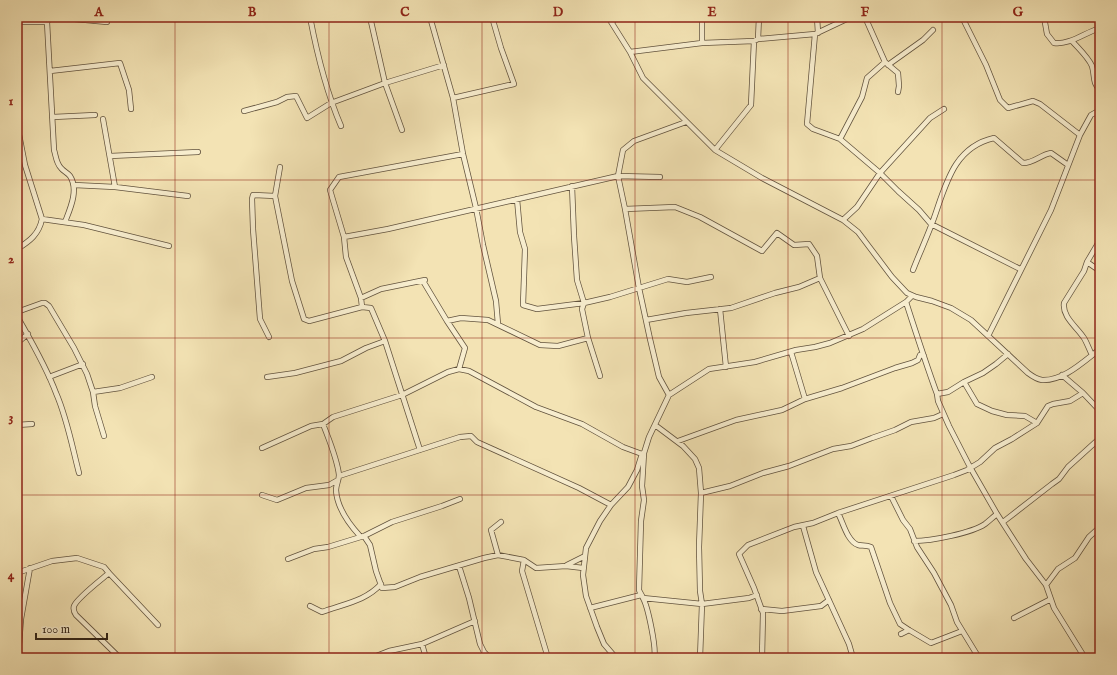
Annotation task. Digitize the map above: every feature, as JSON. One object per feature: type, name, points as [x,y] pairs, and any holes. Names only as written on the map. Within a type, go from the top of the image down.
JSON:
[{"type":"street","points":[[17,22],[47,22],[52,17],[107,22]]},
{"type":"street","points":[[310,17],[315,47],[331,103],[341,126]]},
{"type":"street","points":[[370,17],[385,83],[402,130]]},
{"type":"street","points":[[430,17],[453,98],[463,154],[496,301],[498,324]]},
{"type":"street","points":[[453,98],[514,84],[492,17]]},
{"type":"street","points":[[608,17],[630,52],[643,78],[715,150],[762,178],[843,220],[858,232],[902,288],[912,296],[951,308],[971,320],[1028,373],[1035,378],[1042,380],[1062,375],[1076,367],[1100,349]]},
{"type":"street","points":[[612,22],[617,17]]},
{"type":"street","points":[[702,17],[702,43]]},
{"type":"street","points":[[715,150],[751,105],[759,17]]},
{"type":"street","points":[[817,17],[807,124],[813,129],[840,139],[880,173],[932,224],[1020,269]]},
{"type":"street","points":[[630,52],[702,43],[756,40],[816,33],[851,17]]},
{"type":"street","points":[[865,17],[887,63],[898,74],[898,92]]},
{"type":"street","points":[[962,17],[986,65],[1000,100],[1008,108],[1033,101],[1040,104],[1080,135]]},
{"type":"street","points":[[1044,17],[1047,34],[1050,40],[1054,43],[1072,41],[1100,28]]},
{"type":"street","points":[[47,22],[54,150],[58,164],[61,169],[69,175],[74,185],[71,208],[65,222]]},
{"type":"street","points":[[840,139],[862,97],[867,78],[923,40],[933,30]]},
{"type":"street","points":[[1072,41],[1092,67],[1095,86],[1100,90]]},
{"type":"street","points":[[50,71],[120,63],[129,90],[132,109]]},
{"type":"street","points":[[244,110],[277,102],[287,96],[296,96],[307,118],[331,103],[385,83],[444,65]]},
{"type":"street","points":[[843,220],[857,206],[880,173],[930,118],[944,109]]},
{"type":"street","points":[[988,336],[1050,210],[1080,135],[1091,115],[1100,110]]},
{"type":"street","points":[[53,117],[96,115]]},
{"type":"street","points":[[103,119],[115,187]]},
{"type":"street","points":[[669,395],[659,377],[639,288],[618,176],[624,150],[634,141],[686,122]]},
{"type":"street","points":[[17,124],[25,165],[42,219],[41,227],[35,236],[17,249]]},
{"type":"street","points":[[913,270],[952,170],[970,148],[986,139],[994,138],[1023,164],[1030,163],[1046,154],[1050,154],[1068,164]]},
{"type":"street","points":[[110,156],[198,152]]},
{"type":"street","points":[[362,307],[361,298],[346,256],[344,237],[330,190],[339,177],[463,154]]},
{"type":"street","points":[[280,167],[275,196],[292,281],[304,319],[309,321],[362,307],[371,308],[385,341],[420,450]]},
{"type":"street","points":[[344,237],[388,229],[618,176],[660,177]]},
{"type":"street","points":[[74,185],[115,187],[188,196]]},
{"type":"street","points":[[572,186],[577,280],[584,303],[582,309],[588,338],[600,376]]},
{"type":"street","points":[[269,337],[260,319],[252,229],[252,199],[254,195],[275,196]]},
{"type":"street","points":[[517,199],[520,232],[525,249],[523,305],[537,309],[584,303],[610,297],[668,279],[688,282],[711,277]]},
{"type":"street","points":[[625,209],[675,208],[700,217],[762,250],[777,233],[794,245],[809,244],[817,256],[820,278],[849,336]]},
{"type":"street","points":[[42,219],[84,225],[169,246]]},
{"type":"street","points":[[1092,355],[1083,337],[1063,309],[1064,303],[1084,271],[1087,262],[1100,240]]},
{"type":"street","points":[[1087,262],[1100,271]]},
{"type":"street","points":[[646,320],[686,313],[730,308],[775,293],[799,287],[820,278]]},
{"type":"street","points":[[361,298],[380,289],[424,280],[447,322],[465,348],[459,369]]},
{"type":"street","points":[[616,658],[604,644],[590,608],[583,583],[583,568],[586,548],[591,537],[611,505],[628,488],[637,470],[649,437],[669,395],[709,369],[755,362],[796,350],[815,347],[849,336],[906,302],[912,296]]},
{"type":"street","points":[[906,302],[938,400],[970,467],[997,514],[1026,559],[1046,585],[1054,608],[1085,658]]},
{"type":"street","points":[[17,312],[42,303],[49,306],[74,348],[87,374],[104,436]]},
{"type":"street","points":[[720,309],[726,367]]},
{"type":"street","points":[[17,316],[28,334],[57,394],[79,473]]},
{"type":"street","points":[[447,322],[461,318],[488,320],[540,345],[558,346],[588,338]]},
{"type":"street","points":[[17,343],[28,334]]},
{"type":"street","points":[[267,377],[294,373],[341,361],[366,348],[385,341]]},
{"type":"street","points":[[791,352],[805,399]]},
{"type":"street","points":[[937,394],[948,392],[990,369],[1008,354]]},
{"type":"street","points":[[678,441],[736,420],[782,410],[805,399],[842,388],[912,363],[918,360],[920,355],[924,356]]},
{"type":"street","points":[[49,377],[82,364]]},
{"type":"street","points":[[262,448],[311,426],[323,424],[333,417],[402,395],[448,372],[459,369],[469,371],[536,407],[582,424],[623,447],[643,454]]},
{"type":"street","points":[[1062,375],[1083,393],[1100,411]]},
{"type":"street","points":[[93,392],[120,388],[152,377]]},
{"type":"street","points":[[964,382],[977,404],[992,411],[1007,415],[1025,416],[1037,423]]},
{"type":"street","points":[[762,658],[763,614],[757,595],[739,554],[748,545],[794,527],[803,526],[954,475],[980,462],[995,448],[1037,423],[1048,406],[1070,401],[1083,393]]},
{"type":"street","points":[[701,493],[730,486],[833,449],[850,446],[895,430],[910,422],[934,418],[944,414]]},
{"type":"street","points":[[17,425],[32,424]]},
{"type":"street","points":[[323,424],[332,448],[338,478],[336,487],[340,507],[351,527],[370,545],[376,571],[382,588],[395,587],[484,558],[498,555],[524,560],[536,568],[566,566],[583,568]]},
{"type":"street","points":[[655,425],[678,441],[695,459],[697,464],[701,493],[699,569],[702,604],[700,658]]},
{"type":"street","points":[[329,485],[338,478],[420,450],[471,436],[478,442],[579,488],[611,505]]},
{"type":"street","points":[[1003,522],[1059,479],[1068,467],[1100,438]]},
{"type":"street","points":[[643,454],[642,486],[644,500],[641,521],[639,590],[654,639],[656,654],[654,658]]},
{"type":"street","points":[[262,495],[277,500],[288,494],[310,487],[329,485],[336,487]]},
{"type":"street","points":[[891,496],[903,520],[910,529],[917,547],[934,573],[951,605],[957,622],[979,658]]},
{"type":"street","points":[[288,559],[314,549],[328,547],[362,536],[392,522],[460,499]]},
{"type":"street","points":[[838,513],[848,536],[852,541],[857,544],[871,547],[893,609],[900,624],[931,643],[962,631]]},
{"type":"street","points":[[914,541],[925,541],[976,529],[986,524],[997,514]]},
{"type":"street","points":[[498,555],[491,530],[501,522]]},
{"type":"street","points":[[803,526],[814,566],[853,658]]},
{"type":"street","points":[[1046,585],[1058,569],[1074,558],[1089,537],[1100,527]]},
{"type":"street","points":[[917,547],[925,541]]},
{"type":"street","points":[[566,566],[585,556]]},
{"type":"street","points":[[17,573],[52,561],[77,558],[88,561],[97,566],[104,567],[158,625]]},
{"type":"street","points":[[524,560],[522,571],[548,658]]},
{"type":"street","points":[[459,566],[469,598],[480,644],[484,652],[490,658]]},
{"type":"street","points":[[18,658],[21,620],[30,568]]},
{"type":"street","points":[[109,572],[74,605],[74,611],[76,615],[120,658]]},
{"type":"street","points":[[310,606],[322,612],[363,598],[377,589],[381,584]]},
{"type":"street","points":[[590,608],[642,597],[702,604],[749,598],[757,595]]},
{"type":"street","points":[[1014,618],[1051,599]]},
{"type":"street","points":[[761,609],[782,611],[821,606],[829,600]]},
{"type":"street","points":[[371,658],[389,651],[422,644],[475,621]]},
{"type":"street","points":[[901,634],[909,630]]},
{"type":"street","points":[[422,644],[426,658]]}]
